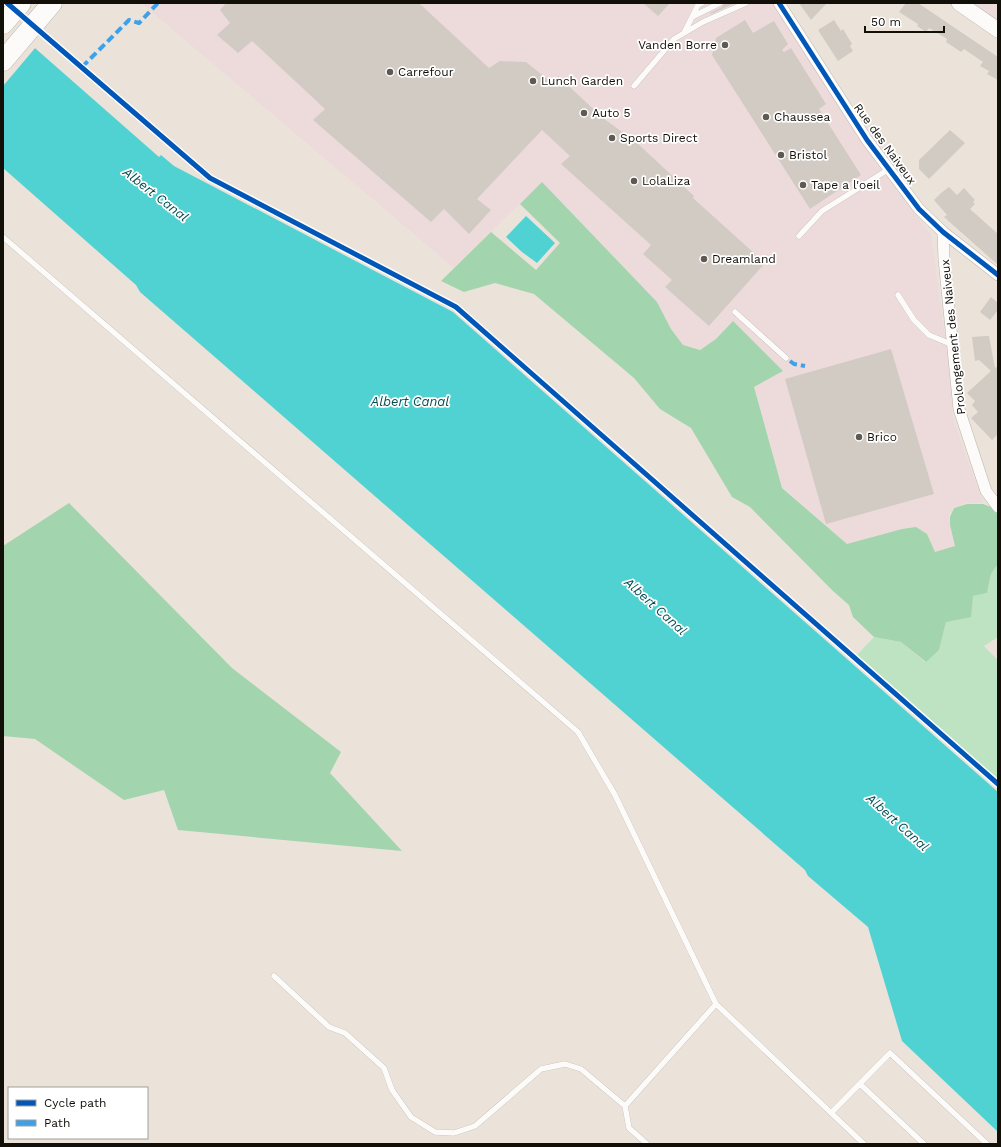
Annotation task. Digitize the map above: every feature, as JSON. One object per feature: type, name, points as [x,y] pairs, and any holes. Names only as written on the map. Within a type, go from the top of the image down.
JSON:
[{"type":"highway","points":[[3,24],[21,3]]},
{"type":"highway","points":[[3,61],[52,3]]},
{"type":"main road","points":[[959,3],[998,30]]},
{"type":"street","name":"Rue des Naiveux","points":[[779,3],[867,140],[919,209],[943,232],[998,275]]},
{"type":"street","name":"Prolongement des Naiveux","points":[[943,232],[959,409],[986,491],[998,507]]},
{"type":"lane","points":[[684,33],[698,5],[702,3]]},
{"type":"lane","points":[[692,17],[720,3]]},
{"type":"lane","points":[[634,86],[674,39],[703,22],[746,3]]},
{"type":"lane","name":"Rue des Naiveux","points":[[799,236],[822,211],[890,169]]},
{"type":"lane","points":[[3,237],[578,732],[615,795],[716,1004],[864,1144]]},
{"type":"lane","points":[[898,295],[914,320],[929,335],[953,345]]},
{"type":"lane","points":[[735,312],[786,358]]},
{"type":"lane","points":[[274,976],[329,1028],[345,1033],[384,1068],[392,1090],[411,1117],[435,1132],[454,1134],[475,1126],[541,1069],[565,1064],[581,1069],[625,1106],[629,1128],[647,1144]]},
{"type":"lane","points":[[625,1106],[716,1004]]},
{"type":"lane","points":[[831,1113],[890,1053],[987,1144]]},
{"type":"lane","points":[[860,1084],[924,1144]]},
{"type":"shaded area","points":[[141,3],[773,3],[875,159],[931,235],[948,356],[953,419],[983,503],[967,503],[953,507],[949,516],[955,546],[935,552],[927,534],[916,527],[901,529],[847,544],[782,487],[754,387],[783,371],[733,321],[716,339],[700,349],[683,345],[671,329],[657,302],[542,182],[454,268]]},
{"type":"shaded area","points":[[974,3],[998,3],[998,20]]},
{"type":"green space","points":[[542,182],[657,302],[671,329],[683,345],[700,350],[716,339],[733,321],[783,371],[754,387],[782,488],[847,544],[902,529],[916,527],[927,534],[935,552],[955,546],[950,525],[950,517],[954,508],[967,504],[983,504],[993,508],[998,515],[998,564],[991,574],[987,593],[973,596],[971,617],[946,622],[939,650],[926,662],[901,642],[874,637],[853,617],[849,605],[833,591],[750,507],[732,497],[691,428],[660,409],[634,378],[534,294],[495,283],[464,292],[441,281],[491,232],[536,270],[560,243],[520,204]]},
{"type":"green space","points":[[69,503],[232,668],[341,752],[330,773],[402,851],[178,830],[164,790],[124,800],[35,739],[3,736],[3,546]]},
{"type":"green space","points":[[998,564],[998,637],[984,646],[998,660],[998,780],[856,656],[874,637],[901,642],[925,662],[939,650],[946,622],[973,596],[987,593],[991,574]]},
{"type":"water","name":"Albert Canal","points":[[3,20],[159,157],[161,155],[174,166],[453,312],[998,792],[998,1132],[902,1041],[868,927],[808,876],[805,870],[140,292],[136,285],[3,168]]},
{"type":"water","points":[[526,216],[555,243],[537,263],[522,252],[506,237]]},
{"type":"pier","points":[[3,18],[36,47],[3,86]]},
{"type":"building","points":[[226,3],[419,3],[489,68],[500,61],[526,62],[552,83],[558,76],[603,118],[636,142],[694,196],[693,198],[765,263],[709,326],[665,287],[672,280],[643,254],[651,245],[561,164],[570,156],[542,130],[477,199],[491,210],[469,234],[444,209],[431,222],[313,120],[325,109],[252,41],[238,53],[217,35],[230,23],[220,10]]},
{"type":"building","points":[[643,3],[670,3],[658,16]]},
{"type":"building","points":[[724,3],[735,3],[711,14],[710,13],[722,7]]},
{"type":"building","points":[[799,3],[827,3],[811,20]]},
{"type":"building","points":[[906,3],[918,3],[998,57],[998,80],[987,74],[989,71],[980,66],[983,62],[964,49],[961,52],[946,42],[947,39],[929,28],[926,32],[917,26],[918,24],[899,12]]},
{"type":"building","points":[[745,20],[753,33],[774,21],[788,44],[782,50],[784,52],[791,48],[826,104],[819,109],[861,175],[810,209],[712,55],[716,38]]},
{"type":"building","points":[[834,20],[841,31],[843,29],[852,44],[850,46],[853,51],[838,61],[818,30]]},
{"type":"building","points":[[950,130],[965,143],[929,179],[919,169],[919,160]]},
{"type":"building","points":[[949,187],[957,195],[964,188],[975,200],[973,202],[975,204],[970,209],[998,234],[998,265],[944,217],[947,215],[934,200]]},
{"type":"building","points":[[991,297],[998,303],[998,310],[990,320],[980,312]]},
{"type":"building","points":[[989,336],[995,368],[998,366],[998,434],[992,440],[971,418],[978,412],[972,405],[975,401],[967,393],[991,371],[979,360],[975,361],[972,337]]},
{"type":"building","name":"Brico","points":[[891,349],[934,494],[826,524],[785,379]]},
{"type":"marked path","points":[[82,67],[129,20],[139,23],[158,3]]},
{"type":"marked path","points":[[790,361],[794,364],[805,366]]},
{"type":"cycle path","points":[[7,3],[210,178],[456,307],[998,784]]},
{"type":"cycle path","points":[[779,3],[867,140],[919,209],[943,232],[998,275]]},
{"type":"place","name":"Vanden Borre","points":[[725,45]]},
{"type":"place","name":"Carrefour","points":[[390,72]]},
{"type":"place","name":"Lunch Garden","points":[[533,81]]},
{"type":"place","name":"Auto 5","points":[[584,113]]},
{"type":"place","name":"Chaussea","points":[[766,117]]},
{"type":"place","name":"Sports Direct","points":[[612,138]]},
{"type":"place","name":"Bristol","points":[[781,155]]},
{"type":"place","name":"LolaLiza","points":[[634,181]]},
{"type":"place","name":"Tape a l'oeil","points":[[803,185]]},
{"type":"place","name":"Dreamland","points":[[704,259]]},
{"type":"place","name":"Brico","points":[[859,437]]}]
